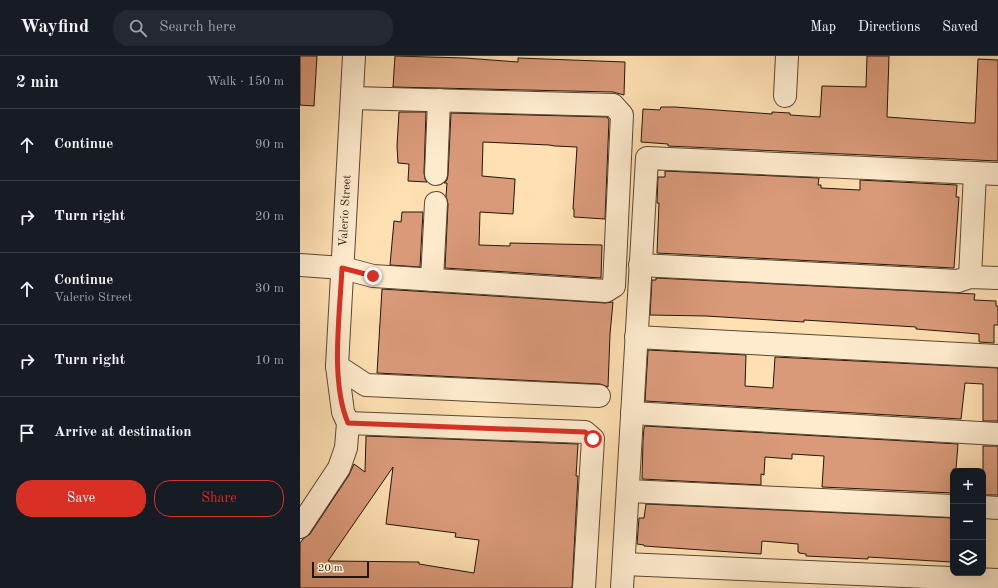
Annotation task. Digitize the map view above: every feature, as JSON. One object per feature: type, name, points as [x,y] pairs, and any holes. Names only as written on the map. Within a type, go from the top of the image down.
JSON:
[{"type":"street","name":"Valerio Street","points":[[348,423],[343,412],[337,366],[354,56]]},
{"type":"street","points":[[785,96],[787,56]]},
{"type":"street","points":[[300,265],[342,268],[373,276],[432,280],[606,291],[614,286],[622,115],[613,105],[352,98]]},
{"type":"street","points":[[436,174],[439,100]]},
{"type":"street","points":[[622,588],[647,158],[998,174]]},
{"type":"street","points":[[970,277],[975,173]]},
{"type":"street","points":[[432,280],[436,203]]},
{"type":"street","points":[[640,265],[958,281],[970,277],[998,278]]},
{"type":"street","points":[[636,337],[998,356]]},
{"type":"street","points":[[337,366],[366,385],[599,396]]},
{"type":"street","points":[[632,413],[998,434]]},
{"type":"street","points":[[300,527],[339,468],[346,448],[348,423],[585,432],[593,439],[584,588]]},
{"type":"street","points":[[628,492],[950,506]]},
{"type":"street","points":[[986,507],[998,508]]},
{"type":"street","points":[[624,564],[998,580],[997,588]]},
{"type":"building","points":[[300,56],[317,56],[314,106],[300,105]]},
{"type":"building","points":[[395,56],[465,58],[518,62],[518,58],[625,62],[624,95],[613,92],[393,87]]},
{"type":"building","points":[[867,56],[889,56],[887,117],[969,123],[975,123],[978,59],[998,60],[998,161],[668,146],[668,144],[641,142],[643,109],[660,110],[661,107],[675,107],[772,114],[772,112],[790,113],[790,115],[820,117],[822,86],[866,87]]},
{"type":"building","points":[[399,112],[426,112],[424,173],[427,182],[408,181],[409,164],[398,163],[397,146]]},
{"type":"building","points":[[451,113],[607,117],[609,120],[605,219],[574,217],[573,209],[577,147],[549,145],[483,142],[482,176],[515,179],[513,214],[480,212],[479,245],[510,246],[510,243],[602,245],[601,278],[445,268],[448,204],[446,196],[447,183],[444,183],[447,180],[448,175]]},
{"type":"building","points":[[665,171],[819,178],[818,185],[821,185],[821,188],[860,190],[860,180],[957,185],[956,197],[959,197],[954,268],[657,253],[659,203],[657,203],[658,177],[665,177]]},
{"type":"building","points":[[402,212],[423,212],[420,267],[390,265],[394,221],[401,222]]},
{"type":"building","points":[[656,278],[975,294],[974,300],[996,301],[996,306],[998,306],[998,325],[994,325],[994,343],[979,342],[979,334],[916,329],[916,327],[804,320],[804,322],[706,316],[650,315],[652,280],[656,280]]},
{"type":"building","points":[[382,289],[605,303],[613,302],[608,387],[600,384],[377,373]]},
{"type":"building","points":[[648,350],[746,355],[745,386],[773,388],[775,357],[998,368],[998,421],[983,421],[983,384],[965,383],[961,419],[645,401]]},
{"type":"building","points":[[645,426],[958,444],[956,468],[950,468],[950,493],[822,487],[824,456],[792,454],[792,459],[765,457],[764,475],[761,474],[761,485],[642,479]]},
{"type":"building","points":[[366,436],[578,444],[576,476],[578,476],[572,588],[300,588],[300,543],[310,534],[349,475],[354,464],[365,472]],"holes":[[[393,467],[386,524],[456,533],[455,537],[479,540],[474,573],[419,564],[419,562],[328,561]]]},
{"type":"building","points":[[983,446],[998,446],[998,495],[986,495],[986,468],[983,468]]},
{"type":"building","points":[[646,504],[950,518],[950,562],[868,557],[868,559],[806,556],[806,554],[798,552],[798,544],[762,541],[761,554],[644,546],[637,544],[639,518],[644,518]]},
{"type":"route","points":[[373,276],[342,268],[337,366],[343,412],[348,423],[585,432],[593,439]]}]
